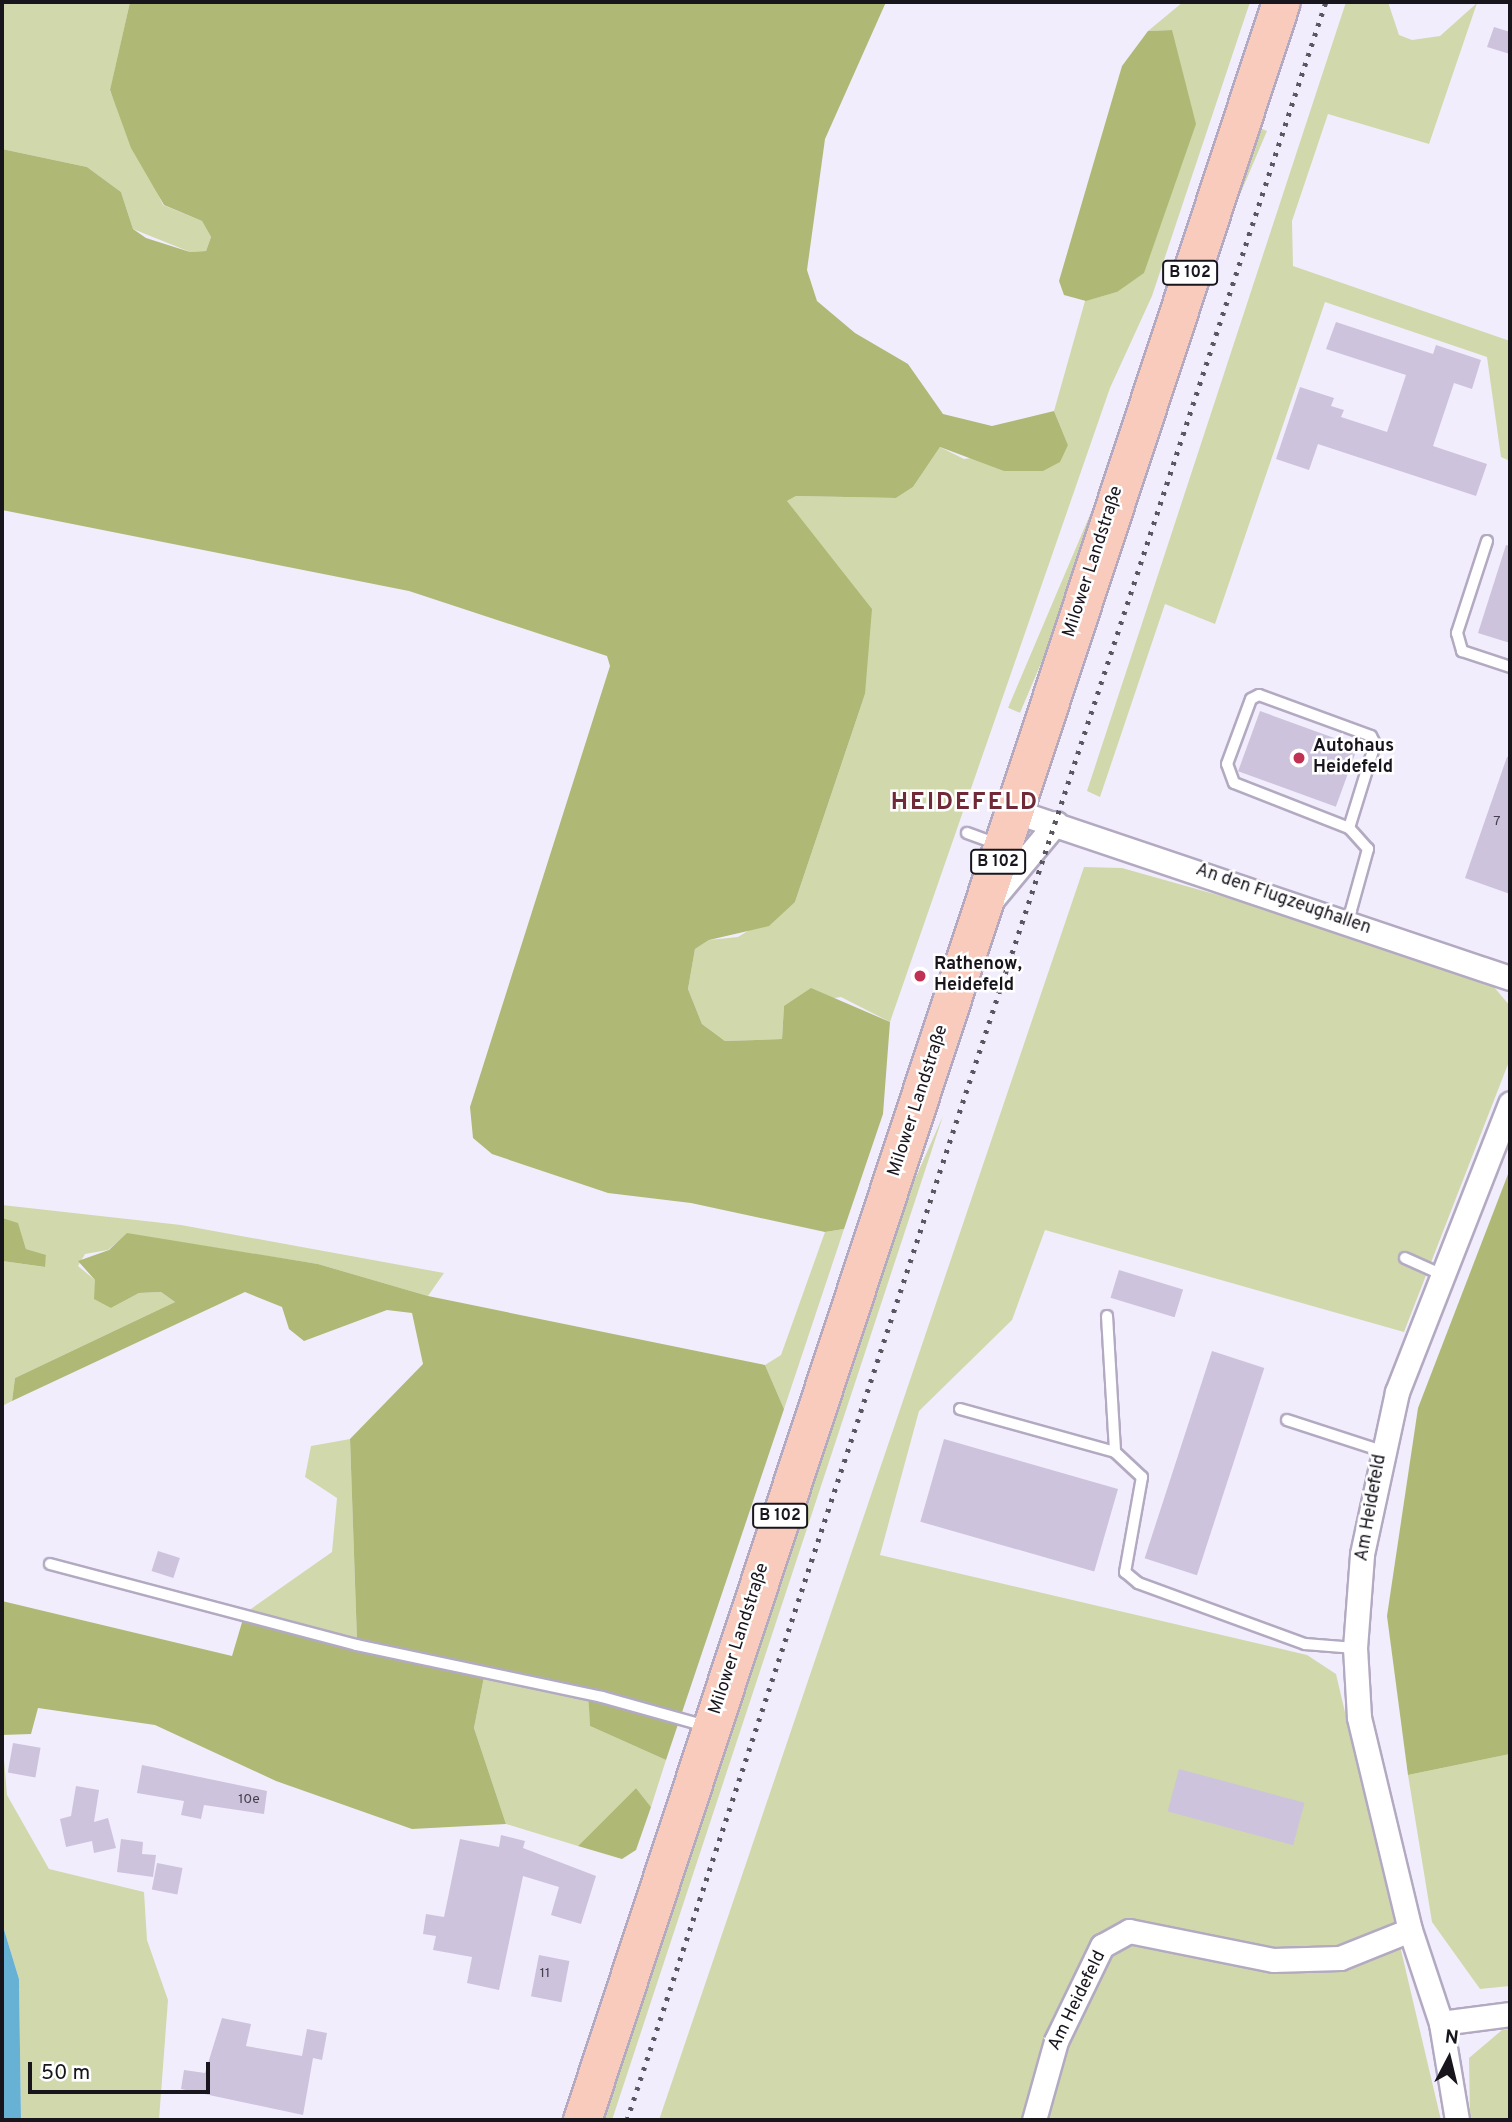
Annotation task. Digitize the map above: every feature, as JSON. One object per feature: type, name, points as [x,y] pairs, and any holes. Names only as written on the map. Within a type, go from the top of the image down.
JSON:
[{"type":"main road","name":"Milower Landstraße","points":[[582,2120],[1281,2]]},
{"type":"street","name":"An den Flugzeughallen","points":[[1014,811],[1348,921],[1510,978]]},
{"type":"street","points":[[981,912],[1056,823]]},
{"type":"street","name":"Am Heidefeld","points":[[1457,2120],[1441,2023],[1410,1930],[1359,1717],[1355,1648],[1362,1554],[1382,1451],[1397,1392],[1510,1103]]},
{"type":"street","name":"Am Heidefeld","points":[[1034,2120],[1055,2041],[1102,1946],[1129,1931],[1273,1960],[1340,1958],[1410,1930]]},
{"type":"street","points":[[1441,2023],[1510,2014]]},
{"type":"lane","points":[[1487,541],[1457,633],[1462,651],[1510,667]]},
{"type":"lane","points":[[1348,921],[1368,849],[1349,828],[1234,783],[1227,764],[1251,699],[1259,695],[1371,736],[1375,744],[1349,828]]},
{"type":"lane","points":[[967,833],[1003,847]]},
{"type":"lane","points":[[1405,1258],[1443,1275]]},
{"type":"lane","points":[[1107,1317],[1115,1452]]},
{"type":"lane","points":[[960,1409],[1115,1452],[1142,1477],[1125,1572],[1138,1583],[1305,1644],[1355,1648]]},
{"type":"lane","points":[[1287,1420],[1382,1451]]},
{"type":"lane","points":[[50,1564],[356,1645],[602,1697],[711,1728]]},
{"type":"green space","points":[[2,2],[130,2],[110,91],[163,205],[202,221],[211,237],[206,251],[190,252],[133,229],[121,192],[87,167],[2,149]]},
{"type":"green space","points":[[130,2],[886,2],[825,139],[807,270],[817,301],[855,333],[908,364],[943,414],[992,426],[1054,411],[1068,445],[1060,462],[1043,471],[1004,471],[940,447],[913,487],[896,498],[796,496],[787,501],[872,609],[865,694],[795,902],[769,926],[709,940],[695,949],[688,989],[702,1024],[725,1041],[782,1039],[784,1006],[811,988],[890,1022],[883,1114],[844,1229],[825,1232],[691,1203],[608,1193],[492,1154],[473,1138],[470,1107],[610,666],[607,656],[409,591],[2,510],[2,149],[87,167],[121,192],[133,229],[146,238],[190,252],[206,251],[211,237],[202,221],[164,205],[131,148],[110,90]]},
{"type":"green space","points":[[1183,2],[1250,2],[1152,296],[1110,388],[890,1022],[841,997],[784,1006],[782,1039],[725,1041],[702,1024],[688,989],[695,949],[709,940],[738,937],[795,902],[865,694],[787,501],[796,496],[896,498],[913,487],[940,447],[964,459],[1068,445],[1054,411],[1085,301],[1117,292],[1171,30],[1148,31]]},
{"type":"green space","points":[[1346,2],[1388,2],[1399,35],[1412,40],[1440,36],[1477,3],[1429,144],[1328,114],[1292,221],[1293,266],[1510,341],[1510,461],[1501,457],[1487,357],[1325,302],[1215,624],[1165,604],[1100,797],[1087,791]]},
{"type":"green space","points":[[1172,30],[1196,124],[1144,273],[1117,292],[1086,301],[1064,295],[1059,281],[1122,66],[1148,31]]},
{"type":"green space","points":[[1255,126],[1267,131],[1020,713],[1008,708]]},
{"type":"green space","points":[[1084,867],[1122,868],[1239,901],[1494,987],[1510,1006],[1510,1059],[1404,1332],[1045,1230],[1012,1320],[919,1411],[880,1555],[1307,1655],[1336,1674],[1441,2120],[659,2120]]},
{"type":"green space","points":[[943,1116],[612,2120],[599,2120],[903,1206]]},
{"type":"green space","points":[[1510,1169],[1510,1754],[1408,1775],[1387,1616],[1418,1408]]},
{"type":"green space","points":[[2,1205],[181,1225],[444,1273],[428,1296],[318,1264],[127,1234],[108,1250],[85,1254],[78,1266],[95,1280],[111,1308],[139,1293],[161,1292],[175,1302],[15,1378],[12,1401],[2,1406],[2,1261],[44,1267],[46,1256],[26,1249],[20,1230],[2,1218]]},
{"type":"green space","points":[[2,1218],[18,1223],[26,1249],[46,1255],[45,1267],[2,1261]]},
{"type":"green space","points":[[844,1229],[784,1409],[765,1365],[781,1355],[825,1232]]},
{"type":"green space","points":[[127,1233],[318,1264],[428,1296],[765,1365],[784,1409],[666,1760],[590,1726],[588,1690],[357,1641],[350,1439],[423,1364],[412,1313],[387,1310],[304,1341],[289,1329],[282,1307],[245,1292],[12,1401],[15,1378],[175,1302],[161,1292],[139,1293],[111,1308],[94,1299],[95,1280],[78,1261],[109,1250]]},
{"type":"green space","points":[[350,1439],[357,1641],[248,1611],[332,1552],[337,1498],[305,1477],[311,1446]]},
{"type":"green space","points":[[2,1601],[232,1656],[243,1619],[484,1677],[474,1728],[506,1824],[412,1829],[276,1781],[155,1725],[38,1708],[31,1734],[2,1735]]},
{"type":"green space","points":[[484,1677],[589,1696],[590,1726],[666,1760],[651,1807],[636,1788],[578,1846],[506,1824],[474,1728]]},
{"type":"green space","points":[[2,1735],[7,1795],[49,1869],[144,1892],[147,1940],[168,2000],[159,2120],[21,2120],[19,1979],[2,1923]]},
{"type":"green space","points":[[1510,1754],[1510,1986],[1480,1989],[1432,1922],[1408,1775]]},
{"type":"green space","points":[[636,1788],[651,1807],[636,1850],[622,1859],[578,1846]]},
{"type":"green space","points":[[1510,2029],[1510,2120],[1470,2120],[1469,2058],[1502,2030]]},
{"type":"water","points":[[2,1923],[19,1979],[21,2120],[2,2120]]},
{"type":"building","points":[[1494,27],[1510,32],[1510,54],[1487,47]]},
{"type":"building","points":[[1336,322],[1433,354],[1436,345],[1481,360],[1472,389],[1454,383],[1433,446],[1487,464],[1476,496],[1318,444],[1309,470],[1276,459],[1300,387],[1334,398],[1331,406],[1344,410],[1341,417],[1387,432],[1406,375],[1326,349]]},
{"type":"building","points":[[1506,545],[1510,546],[1510,643],[1478,633]]},
{"type":"building","name":"Autohaus Heidefeld","points":[[1260,711],[1358,747],[1336,807],[1238,771]]},
{"type":"building","points":[[1507,757],[1510,757],[1510,894],[1465,878]]},
{"type":"building","points":[[1119,1270],[1183,1290],[1175,1317],[1111,1298]]},
{"type":"building","points":[[1212,1351],[1264,1368],[1197,1575],[1145,1558]]},
{"type":"building","points":[[944,1439],[1118,1489],[1094,1572],[920,1522]]},
{"type":"building","points":[[158,1551],[180,1558],[173,1578],[152,1571]]},
{"type":"building","points":[[13,1743],[41,1748],[35,1777],[8,1773]]},
{"type":"building","points":[[142,1765],[267,1791],[264,1814],[204,1805],[201,1819],[181,1815],[184,1801],[137,1793]]},
{"type":"building","points":[[1179,1769],[1305,1803],[1293,1845],[1168,1812]]},
{"type":"building","points":[[76,1786],[99,1790],[94,1822],[108,1818],[116,1848],[94,1853],[92,1841],[66,1847],[60,1819],[71,1816]]},
{"type":"building","points":[[501,1835],[525,1841],[523,1848],[596,1876],[581,1924],[551,1915],[559,1887],[523,1876],[499,1990],[467,1983],[472,1957],[433,1950],[436,1936],[423,1934],[426,1914],[444,1917],[460,1839],[499,1847]]},
{"type":"building","points":[[121,1839],[143,1842],[142,1854],[156,1855],[153,1877],[117,1872]]},
{"type":"building","points":[[157,1863],[183,1868],[177,1894],[152,1890]]},
{"type":"building","points":[[539,1955],[569,1961],[561,2002],[531,1996]]},
{"type":"building","points":[[222,2018],[251,2024],[246,2046],[302,2056],[307,2029],[327,2033],[322,2060],[313,2058],[303,2115],[181,2089],[184,2070],[205,2073]]},
{"type":"railway","points":[[627,2120],[1326,2]]},
{"type":"place","name":"Autohaus Heidefeld","points":[[1299,758]]},
{"type":"place","name":"Rathenow, Heidefeld","points":[[920,976]]},
{"type":"district","name":"HEIDEFELD","points":[[965,804]]}]
